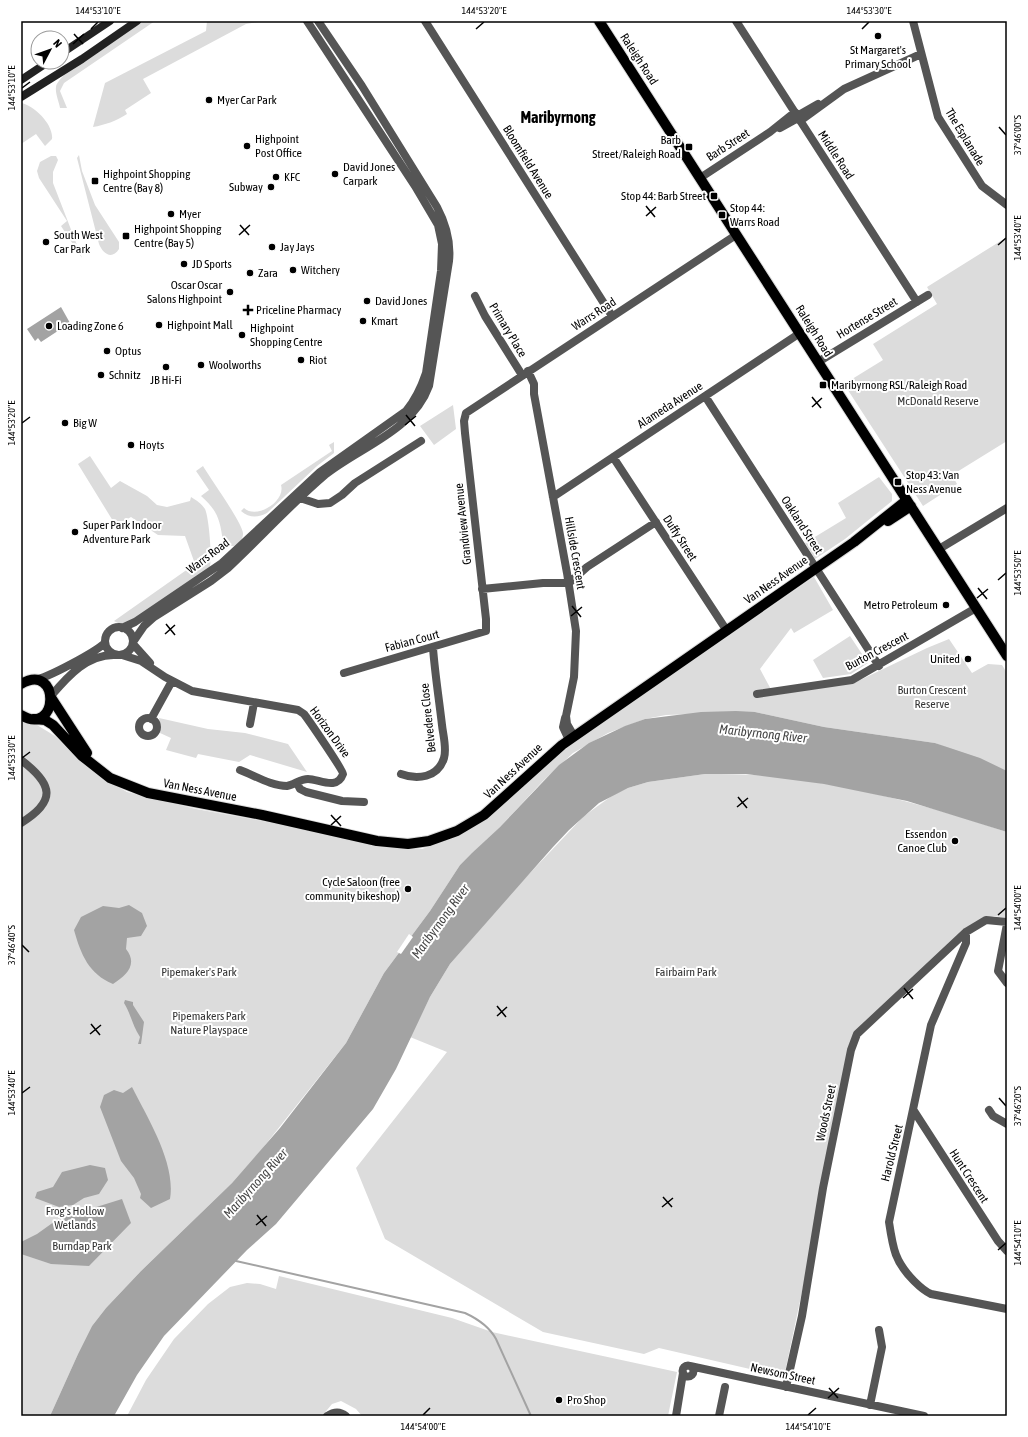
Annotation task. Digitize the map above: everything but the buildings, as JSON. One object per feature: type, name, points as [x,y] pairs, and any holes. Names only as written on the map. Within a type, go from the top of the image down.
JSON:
[{"type":"main road","name":"Raleigh Road","points":[[599,21],[976,608],[1005,649]]},
{"type":"main road","name":"Van Ness Avenue","points":[[26,719],[50,722],[58,728],[75,749],[100,772],[121,783],[165,798],[262,815],[377,841],[418,843],[443,837],[456,832],[484,815],[498,804],[547,756],[909,503]]},
{"type":"main road","name":"Van Ness Avenue","points":[[27,680],[43,683],[70,730],[89,756],[111,774],[137,789]]},
{"type":"main road","points":[[26,719],[47,713],[52,698]]},
{"type":"street","points":[[70,48],[110,21]]},
{"type":"street","points":[[21,97],[138,21]]},
{"type":"street","points":[[297,497],[328,464],[398,418],[417,398],[426,372],[442,255],[440,234],[431,211],[307,21]]},
{"type":"street","points":[[297,497],[329,472],[405,421],[423,400],[431,380],[450,253],[448,233],[437,207],[358,80],[318,21]]},
{"type":"street","name":"Bloomfield Avenue","points":[[424,21],[612,316]]},
{"type":"street","name":"Middle Road","points":[[736,21],[917,302]]},
{"type":"street","name":"The Esplanade","points":[[913,21],[938,117],[982,186],[1007,205]]},
{"type":"street","name":"Barb Street","points":[[700,178],[770,132],[856,83],[921,54]]},
{"type":"street","points":[[36,70],[25,77],[36,88]]},
{"type":"street","name":"Warrs Road","points":[[466,413],[736,234]]},
{"type":"street","name":"Hortense Street","points":[[818,362],[928,295]]},
{"type":"street","name":"Primary Place","points":[[475,296],[485,316],[524,374]]},
{"type":"street","name":"Alameda Avenue","points":[[553,497],[800,333]]},
{"type":"street","name":"Hillside Crescent","points":[[524,374],[534,384],[534,394],[568,577],[576,638],[574,677],[566,716],[572,738]]},
{"type":"street","name":"Oakland Street","points":[[705,396],[879,666]]},
{"type":"street","name":"Grandview Avenue","points":[[466,413],[464,421],[465,432],[486,619],[486,631]]},
{"type":"street","points":[[297,497],[318,504],[330,503],[342,495],[355,483],[421,442]]},
{"type":"street","name":"Duffy Street","points":[[613,457],[726,631]]},
{"type":"street","name":"Warrs Road","points":[[122,628],[135,622],[222,563],[297,497]]},
{"type":"street","name":"Warrs Road","points":[[133,643],[149,621],[228,568],[297,497]]},
{"type":"street","points":[[939,549],[1007,508]]},
{"type":"street","points":[[482,589],[543,583],[568,577],[587,567],[656,522]]},
{"type":"street","name":"Burton Crescent","points":[[757,694],[852,680],[879,666],[976,608]]},
{"type":"street","points":[[52,698],[64,681],[83,665],[102,656],[120,655],[129,651],[133,643],[130,633],[122,628],[111,630],[107,636],[106,643],[109,651],[120,655]]},
{"type":"street","name":"Fabian Court","points":[[344,673],[433,648],[486,631]]},
{"type":"street","points":[[27,680],[49,675],[106,643]]},
{"type":"street","name":"Horizon Drive","points":[[133,643],[153,666],[172,681]]},
{"type":"street","name":"Belvedere Close","points":[[401,774],[414,777],[426,777],[436,770],[444,760],[444,741],[433,648]]},
{"type":"street","name":"Horizon Drive","points":[[120,655],[141,661],[192,692],[293,708],[302,712],[335,761],[343,770],[342,778],[332,783],[306,779],[294,784],[273,783],[240,770]]},
{"type":"street","points":[[151,719],[172,681]]},
{"type":"street","points":[[250,724],[254,703]]},
{"type":"street","points":[[21,760],[39,775],[46,786],[47,792],[44,802],[38,812],[21,823]]},
{"type":"street","name":"Horizon Drive","points":[[294,784],[303,791],[320,794],[342,801],[364,802]]},
{"type":"street","name":"Woods Street","points":[[786,1387],[802,1316],[823,1188],[851,1050],[857,1034],[966,932],[986,920],[1007,923]]},
{"type":"street","points":[[1007,923],[998,971],[1007,983]]},
{"type":"street","name":"Harold Street","points":[[966,932],[966,943],[931,1025],[914,1112],[890,1215],[892,1241],[898,1263],[926,1292],[1007,1309]]},
{"type":"street","points":[[989,1110],[993,1116],[1007,1124]]},
{"type":"street","name":"Hunt Crescent","points":[[914,1112],[998,1241],[1007,1251]]},
{"type":"street","points":[[870,1405],[882,1347],[879,1330]]},
{"type":"street","name":"Newsom Street","points":[[708,1370],[689,1375],[685,1366],[690,1366],[870,1405],[895,1413],[924,1416]]},
{"type":"street","points":[[676,1416],[681,1392],[689,1375]]},
{"type":"street","points":[[719,1416],[725,1387]]},
{"type":"street","points":[[330,1414],[343,1413],[346,1416]]},
{"type":"green space","points":[[137,21],[155,21],[64,83],[60,91],[67,108],[60,108],[56,87],[60,80],[68,71]]},
{"type":"green space","points":[[207,21],[264,21],[246,24],[143,79],[151,93],[125,110],[127,114],[110,122],[93,127],[105,83],[206,31]]},
{"type":"green space","points":[[21,103],[32,108],[42,116],[50,128],[52,139],[45,146],[36,134],[21,144]]},
{"type":"green space","points":[[79,155],[82,171],[95,205],[119,242],[119,249],[111,255],[105,253],[99,244],[77,158]]},
{"type":"green space","points":[[51,156],[56,156],[58,160],[53,172],[53,183],[82,258],[61,226],[67,221],[39,178],[37,171],[40,162]]},
{"type":"green space","name":"McDonald Reserve","points":[[1007,237],[1007,441],[952,475],[957,484],[923,506],[844,384],[883,360],[873,344],[937,304],[927,287]]},
{"type":"green space","points":[[453,405],[456,429],[434,445],[420,426]]},
{"type":"green space","points":[[334,442],[334,453],[317,466],[267,513],[260,516],[254,516],[247,515],[241,511],[244,508],[256,512],[269,507],[279,497],[281,485],[332,451],[329,445]]},
{"type":"green space","points":[[90,456],[111,488],[120,481],[147,496],[157,505],[167,507],[190,501],[191,497],[204,507],[208,521],[211,549],[209,569],[133,620],[122,625],[114,621],[195,564],[185,536],[158,535],[131,517],[124,521],[113,521],[78,464]]},
{"type":"green space","points":[[203,466],[233,512],[242,529],[242,538],[234,546],[228,546],[223,542],[221,528],[215,511],[201,496],[209,490],[196,471]]},
{"type":"green space","points":[[879,477],[892,494],[892,501],[845,539],[815,559],[805,543],[846,518],[838,503]]},
{"type":"green space","name":"Pipemaker's Park","points":[[814,577],[833,610],[794,633],[791,628],[760,669],[774,695],[856,682],[949,639],[972,673],[988,664],[1002,665],[1007,673],[1007,771],[935,743],[824,727],[755,712],[666,715],[645,719],[608,733],[573,753],[543,781],[500,827],[460,865],[430,911],[384,973],[346,1043],[262,1149],[232,1183],[141,1271],[106,1308],[92,1326],[50,1416],[21,1416],[21,720],[37,725],[55,736],[96,774],[127,792],[196,809],[296,827],[379,847],[422,849],[454,838],[484,821],[501,807],[541,768],[584,734],[603,723]]},
{"type":"green space","points":[[850,636],[868,663],[851,674],[823,678],[813,660]]},
{"type":"green space","points":[[159,718],[208,729],[245,733],[288,744],[307,772],[250,755],[239,762],[198,754],[196,758],[166,750],[171,738],[160,733],[161,727]]},
{"type":"green space","name":"Fairbairn Park","points":[[705,774],[745,774],[830,784],[890,797],[949,813],[1007,832],[1007,918],[994,916],[986,918],[855,1040],[784,1377],[659,1348],[644,1354],[543,1332],[385,1239],[356,1168],[447,1052],[410,1037],[430,997],[450,964],[513,891],[584,816],[613,795],[628,788],[648,782]]},
{"type":"green space","points":[[279,1276],[452,1318],[492,1332],[677,1372],[668,1416],[362,1416],[356,1409],[341,1401],[332,1404],[322,1416],[127,1416],[146,1380],[174,1339],[208,1304],[230,1287],[247,1283],[260,1284],[276,1289]]},
{"type":"water","name":"Loading Zone 6","points":[[61,307],[70,323],[41,342],[38,338],[35,341],[27,329]]},
{"type":"water","name":"Maribyrnong River","points":[[701,712],[755,712],[824,727],[935,743],[980,758],[1007,771],[1007,832],[907,801],[824,784],[746,774],[705,774],[648,782],[628,788],[599,803],[569,830],[553,847],[450,964],[430,997],[396,1069],[373,1109],[276,1224],[247,1250],[164,1336],[137,1375],[114,1416],[50,1416],[92,1326],[106,1308],[141,1271],[232,1183],[280,1128],[346,1043],[384,973],[430,911],[460,865],[500,827],[559,765],[589,743],[625,726],[645,719]]},
{"type":"water","points":[[129,905],[142,913],[147,926],[141,936],[127,938],[126,949],[131,960],[131,964],[123,977],[113,984],[98,975],[87,963],[74,930],[81,917],[103,906],[119,908]]},
{"type":"water","points":[[125,1000],[133,1002],[133,1005],[144,1022],[141,1044],[138,1044],[140,1037],[124,1003]]},
{"type":"water","points":[[132,1087],[153,1127],[165,1156],[169,1171],[171,1185],[170,1199],[151,1208],[140,1198],[141,1194],[134,1178],[121,1161],[100,1107],[104,1095],[114,1090],[123,1093]]},
{"type":"water","points":[[90,1165],[105,1168],[108,1180],[99,1194],[84,1198],[73,1205],[59,1207],[35,1198],[37,1192],[53,1187],[62,1172]]},
{"type":"water","points":[[122,1199],[131,1223],[89,1266],[51,1264],[21,1254],[21,1242],[37,1234],[58,1219]]},
{"type":"pier","points":[[409,934],[413,937],[401,954],[397,952]]},
{"type":"waterway","points":[[236,1261],[470,1315],[479,1320],[493,1334],[531,1416]]},
{"type":"tram line","points":[[597,21],[1007,658]]},
{"type":"place","name":"St Margaret's Primary School","points":[[878,36]]},
{"type":"place","name":"Myer Car Park","points":[[209,100]]},
{"type":"place","name":"Highpoint Post Office","points":[[247,146]]},
{"type":"place","name":"Barb Street/Raleigh Road","points":[[689,147]]},
{"type":"place","name":"David Jones Carpark","points":[[335,174]]},
{"type":"place","name":"KFC","points":[[276,177]]},
{"type":"place","name":"Highpoint Shopping Centre (Bay 8)","points":[[95,181]]},
{"type":"place","name":"Subway","points":[[271,187]]},
{"type":"place","name":"Stop 44: Barb Street","points":[[714,196]]},
{"type":"place","name":"Myer","points":[[171,214]]},
{"type":"place","name":"Stop 44: Warrs Road","points":[[722,215]]},
{"type":"place","name":"Highpoint Shopping Centre (Bay 5)","points":[[126,236]]},
{"type":"place","name":"South West Car Park","points":[[46,242]]},
{"type":"place","name":"Jay Jays","points":[[272,247]]},
{"type":"place","name":"JD Sports","points":[[184,264]]},
{"type":"place","name":"Witchery","points":[[293,270]]},
{"type":"place","name":"Zara","points":[[250,273]]},
{"type":"place","name":"Oscar Oscar Salons Highpoint","points":[[230,292]]},
{"type":"place","name":"David Jones","points":[[367,301]]},
{"type":"place","name":"Priceline Pharmacy","points":[[248,310]]},
{"type":"place","name":"Kmart","points":[[363,321]]},
{"type":"place","name":"Highpoint Mall","points":[[159,325]]},
{"type":"place","name":"Loading Zone 6","points":[[49,326]]},
{"type":"place","name":"Highpoint Shopping Centre","points":[[242,335]]},
{"type":"place","name":"Optus","points":[[107,351]]},
{"type":"place","name":"Riot","points":[[301,360]]},
{"type":"place","name":"Woolworths","points":[[201,365]]},
{"type":"place","name":"JB Hi-Fi","points":[[166,367]]},
{"type":"place","name":"Schnitz","points":[[101,375]]},
{"type":"place","name":"Maribyrnong RSL/Raleigh Road","points":[[823,385]]},
{"type":"place","name":"Big W","points":[[65,423]]},
{"type":"place","name":"Hoyts","points":[[131,445]]},
{"type":"place","name":"Stop 43: Van Ness Avenue","points":[[898,482]]},
{"type":"place","name":"Super Park Indoor Adventure Park","points":[[75,532]]},
{"type":"place","name":"Metro Petroleum","points":[[946,605]]},
{"type":"place","name":"United","points":[[968,659]]},
{"type":"place","name":"Essendon Canoe Club","points":[[955,841]]},
{"type":"place","name":"Cycle Saloon (free community bikeshop)","points":[[408,889]]},
{"type":"place","name":"Pro Shop","points":[[559,1400]]},
{"type":"district","name":"Maribyrnong","points":[[558,117]]},
{"type":"park label","name":"Burton Crescent Reserve","points":[[932,697]]},
{"type":"park label","name":"Pipemakers Park Nature Playspace","points":[[209,1023]]},
{"type":"park label","name":"Frog's Hollow Wetlands","points":[[75,1218]]},
{"type":"park label","name":"Burndap Park","points":[[82,1246]]}]
